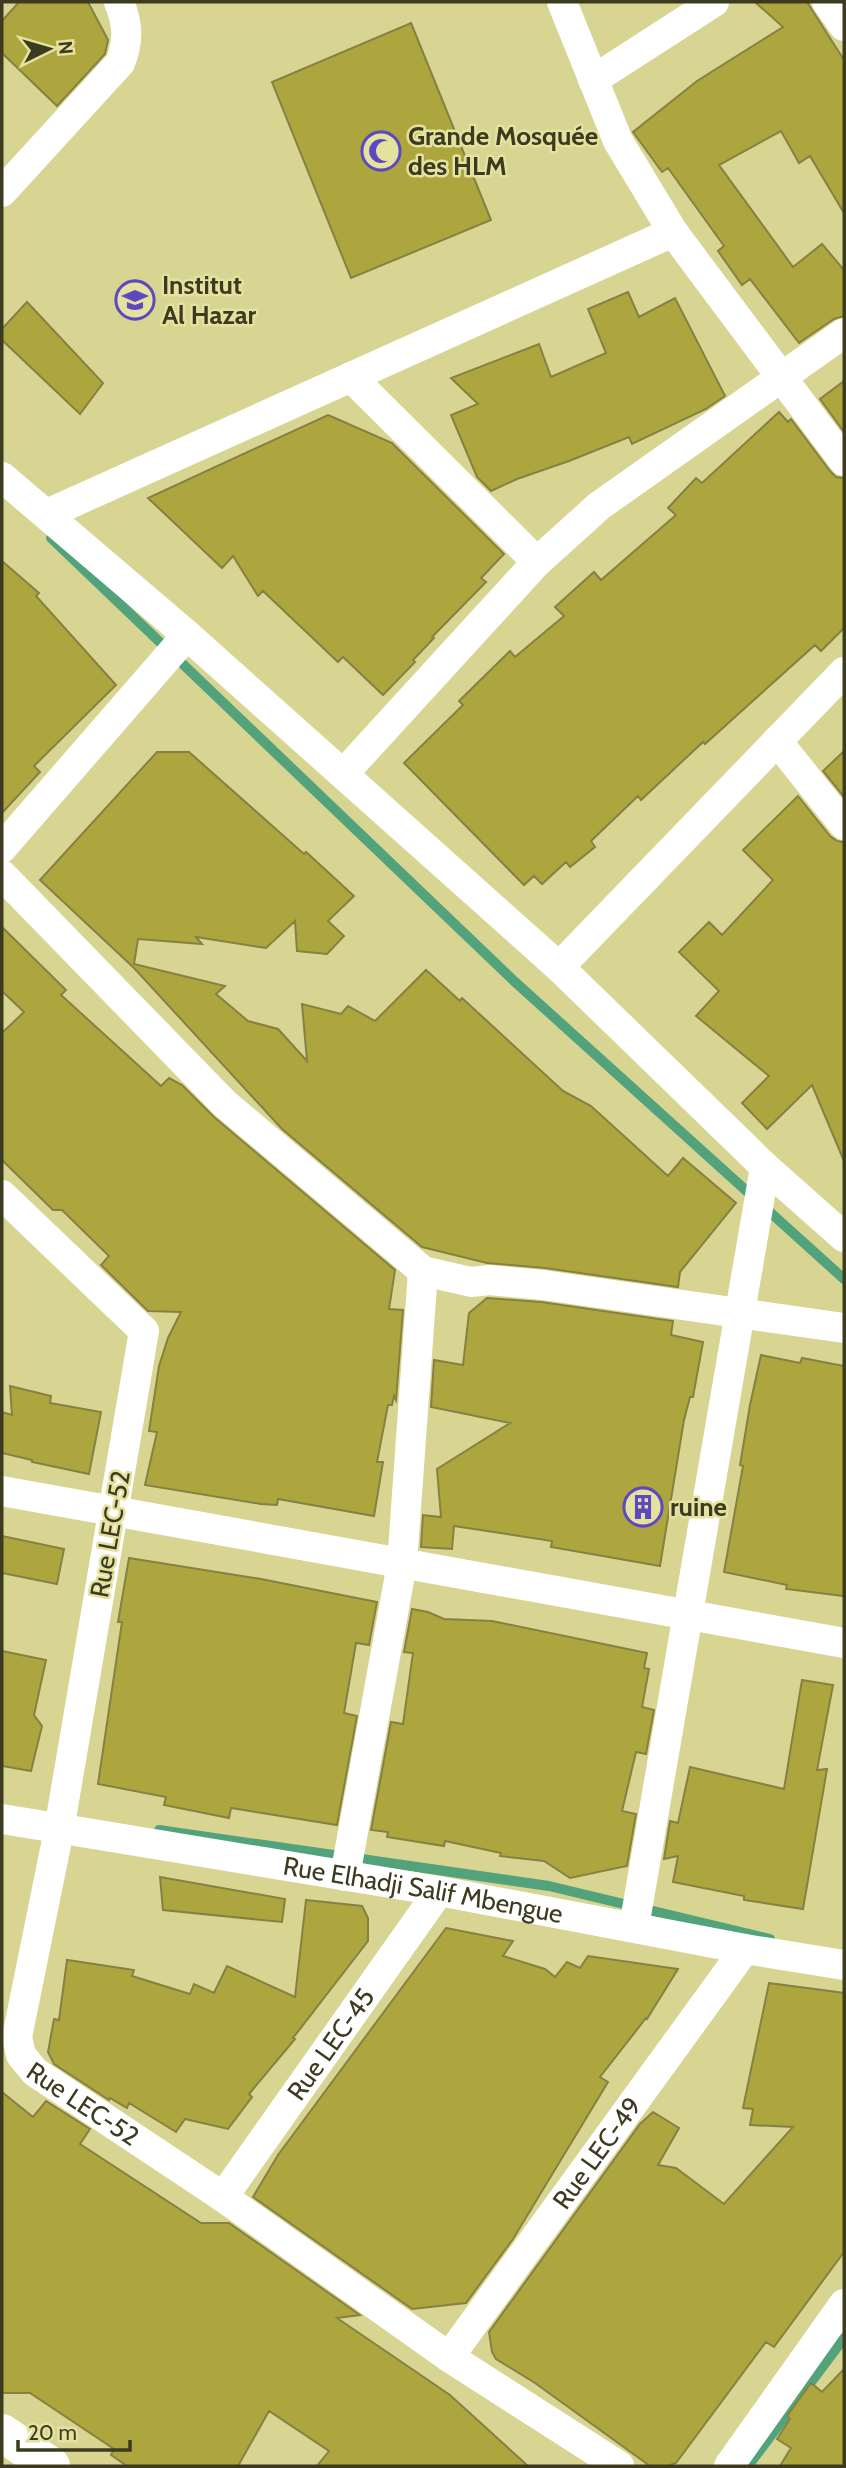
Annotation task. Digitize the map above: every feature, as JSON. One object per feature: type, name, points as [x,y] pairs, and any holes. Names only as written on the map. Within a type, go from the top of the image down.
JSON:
[{"type":"street","points":[[2,191],[120,63],[127,45],[126,19],[119,2]]},
{"type":"street","points":[[562,2],[618,141],[673,232],[844,461]]},
{"type":"street","points":[[593,80],[714,2]]},
{"type":"street","points":[[827,2],[844,26]]},
{"type":"street","points":[[47,514],[673,232]]},
{"type":"street","points":[[344,773],[537,562],[599,506],[844,333]]},
{"type":"street","points":[[351,377],[537,562]]},
{"type":"street","points":[[2,477],[344,773],[559,967],[765,1167],[844,1237]]},
{"type":"street","points":[[2,848],[187,635]]},
{"type":"street","points":[[559,967],[844,672]]},
{"type":"street","points":[[778,741],[844,825]]},
{"type":"street","points":[[2,874],[225,1104],[422,1271],[471,1282],[490,1280],[543,1285],[844,1328]]},
{"type":"street","points":[[634,1927],[765,1167]]},
{"type":"street","name":"Rue LEC-52","points":[[2,1195],[144,1331],[60,1830],[16,2037],[21,2055],[35,2072],[223,2197],[449,2357],[619,2466]]},
{"type":"street","points":[[345,1876],[402,1564],[422,1271]]},
{"type":"street","points":[[2,1491],[844,1643]]},
{"type":"street","name":"Rue Elhadji Salif Mbengue","points":[[2,1819],[439,1891],[844,1965]]},
{"type":"street","name":"Rue LEC-45","points":[[223,2197],[439,1891]]},
{"type":"street","name":"Rue LEC-49","points":[[449,2357],[745,1949]]},
{"type":"street","points":[[729,2466],[844,2305]]},
{"type":"street","points":[[2,2433],[51,2466]]},
{"type":"building","points":[[19,2],[88,2],[108,40],[105,54],[57,106],[2,53],[2,21]]},
{"type":"building","points":[[755,2],[807,2],[844,60],[844,213],[810,156],[799,163],[781,131],[719,165],[793,267],[822,244],[844,270],[844,316],[834,319],[799,343],[750,279],[742,285],[718,251],[724,246],[668,168],[662,172],[633,132],[697,81],[783,27]]},
{"type":"building","name":"Grande Mosquée des HLM","points":[[411,23],[491,220],[351,278],[272,82]]},
{"type":"building","points":[[628,292],[639,317],[675,298],[725,396],[706,409],[632,444],[629,437],[491,491],[477,477],[451,415],[478,404],[451,378],[539,344],[551,377],[606,353],[588,309]]},
{"type":"building","points":[[27,302],[103,383],[80,414],[2,340],[2,329]]},
{"type":"building","points":[[844,381],[844,432],[820,399]]},
{"type":"building","points":[[779,412],[788,422],[791,419],[830,471],[836,477],[844,478],[844,628],[821,651],[815,645],[641,800],[638,796],[591,841],[595,847],[570,867],[566,862],[542,884],[534,876],[524,885],[404,763],[463,705],[459,701],[510,651],[515,657],[564,616],[555,607],[594,572],[601,580],[676,515],[668,508],[696,478],[702,483]]},
{"type":"building","points":[[328,415],[392,443],[504,554],[481,578],[486,582],[432,637],[434,638],[413,660],[415,662],[383,695],[343,657],[338,662],[263,591],[258,596],[233,556],[222,568],[148,498]]},
{"type":"building","points":[[2,561],[39,593],[36,596],[116,685],[34,766],[40,772],[2,813]]},
{"type":"building","points":[[844,751],[844,797],[823,771]]},
{"type":"building","points":[[157,752],[189,752],[354,896],[328,921],[344,936],[327,954],[297,951],[295,921],[266,948],[196,937],[202,944],[138,939],[134,964],[225,986],[216,994],[248,1021],[278,1029],[307,1061],[302,1004],[341,1014],[348,1006],[375,1021],[426,970],[460,1001],[462,998],[563,1091],[591,1106],[668,1176],[683,1158],[736,1203],[680,1272],[678,1287],[545,1268],[487,1263],[422,1247],[282,1129],[134,968],[40,880]]},
{"type":"building","points":[[798,796],[830,836],[844,842],[844,1161],[812,1085],[767,1129],[742,1103],[769,1076],[696,1016],[719,991],[679,952],[709,922],[722,935],[773,880],[743,850]]},
{"type":"building","points":[[2,927],[66,990],[61,995],[161,1086],[169,1078],[182,1085],[214,1117],[395,1270],[389,1309],[403,1310],[396,1400],[394,1396],[392,1405],[388,1405],[377,1462],[383,1462],[374,1516],[278,1499],[277,1505],[261,1504],[145,1485],[157,1432],[149,1431],[159,1366],[168,1338],[181,1312],[148,1311],[101,1265],[109,1256],[62,1210],[53,1210],[2,1160],[2,1033],[24,1012],[2,991]]},
{"type":"building","points":[[487,1298],[541,1302],[673,1321],[671,1335],[703,1342],[693,1397],[690,1397],[684,1420],[660,1566],[551,1547],[552,1541],[454,1526],[452,1549],[421,1547],[423,1515],[441,1517],[437,1469],[510,1423],[431,1407],[434,1360],[463,1365],[469,1313]]},
{"type":"building","points":[[761,1355],[800,1363],[802,1358],[844,1366],[844,1596],[786,1589],[787,1585],[724,1572],[743,1466],[740,1465],[750,1405]]},
{"type":"building","points":[[10,1386],[51,1396],[50,1403],[101,1412],[89,1474],[2,1453],[2,1412],[12,1415]]},
{"type":"building","points":[[2,1536],[64,1549],[57,1584],[2,1573]]},
{"type":"building","points":[[129,1558],[261,1579],[377,1602],[369,1645],[356,1643],[344,1713],[357,1716],[337,1825],[231,1808],[229,1818],[164,1805],[166,1797],[98,1784],[122,1622],[118,1622]]},
{"type":"building","points":[[412,1609],[444,1619],[492,1621],[647,1653],[644,1668],[649,1669],[642,1707],[654,1710],[646,1754],[636,1752],[622,1811],[636,1814],[627,1866],[570,1878],[544,1861],[500,1856],[501,1853],[445,1841],[444,1846],[387,1837],[388,1832],[371,1830],[391,1722],[403,1724],[413,1653],[404,1652]]},
{"type":"building","points":[[2,1651],[46,1660],[34,1715],[42,1726],[31,1771],[2,1766]]},
{"type":"building","points":[[802,1680],[833,1685],[817,1770],[827,1769],[803,1909],[744,1900],[744,1896],[673,1882],[678,1856],[664,1859],[670,1821],[678,1823],[690,1767],[784,1789]]},
{"type":"building","points":[[160,1877],[285,1899],[282,1922],[163,1910]]},
{"type":"building","points":[[306,1900],[362,1906],[368,1918],[368,1941],[293,2038],[295,2039],[249,2094],[252,2097],[228,2129],[185,2119],[176,2132],[129,2103],[127,2108],[110,2098],[109,2100],[54,2064],[48,2052],[54,2019],[59,2020],[67,1960],[134,1970],[132,1976],[190,1994],[194,1984],[214,1993],[227,1966],[295,1997]]},
{"type":"building","points":[[446,1928],[513,1941],[503,1956],[545,1969],[555,1977],[567,1962],[580,1968],[588,1956],[678,1969],[647,2019],[600,2077],[608,2082],[513,2239],[466,2303],[412,2309],[253,2197],[278,2155]]},
{"type":"building","points":[[769,1983],[844,1993],[844,2252],[774,2347],[766,2342],[676,2463],[650,2466],[535,2383],[496,2359],[492,2352],[489,2332],[640,2124],[653,2112],[679,2128],[658,2165],[676,2168],[724,2204],[793,2127],[750,2125],[753,2109],[743,2108]]},
{"type":"building","points":[[2,2092],[33,2117],[46,2101],[90,2129],[80,2144],[201,2223],[229,2223],[360,2315],[337,2318],[450,2395],[528,2466],[317,2466],[329,2451],[269,2411],[238,2466],[127,2466],[111,2455],[114,2449],[30,2393],[2,2393]]},
{"type":"building","points":[[844,2369],[844,2466],[780,2466],[791,2448],[777,2439],[790,2419],[787,2416],[811,2383],[822,2392]]},
{"type":"waterway","points":[[51,538],[514,981],[844,1279]]},
{"type":"waterway","points":[[159,1830],[549,1886],[770,1939]]},
{"type":"waterway","points":[[748,2466],[844,2338]]},
{"type":"place","name":"Grande Mosquée des HLM","points":[[381,151]]},
{"type":"place","name":"Institut Al Hazar","points":[[135,300]]},
{"type":"place","name":"ruine","points":[[643,1507]]}]
